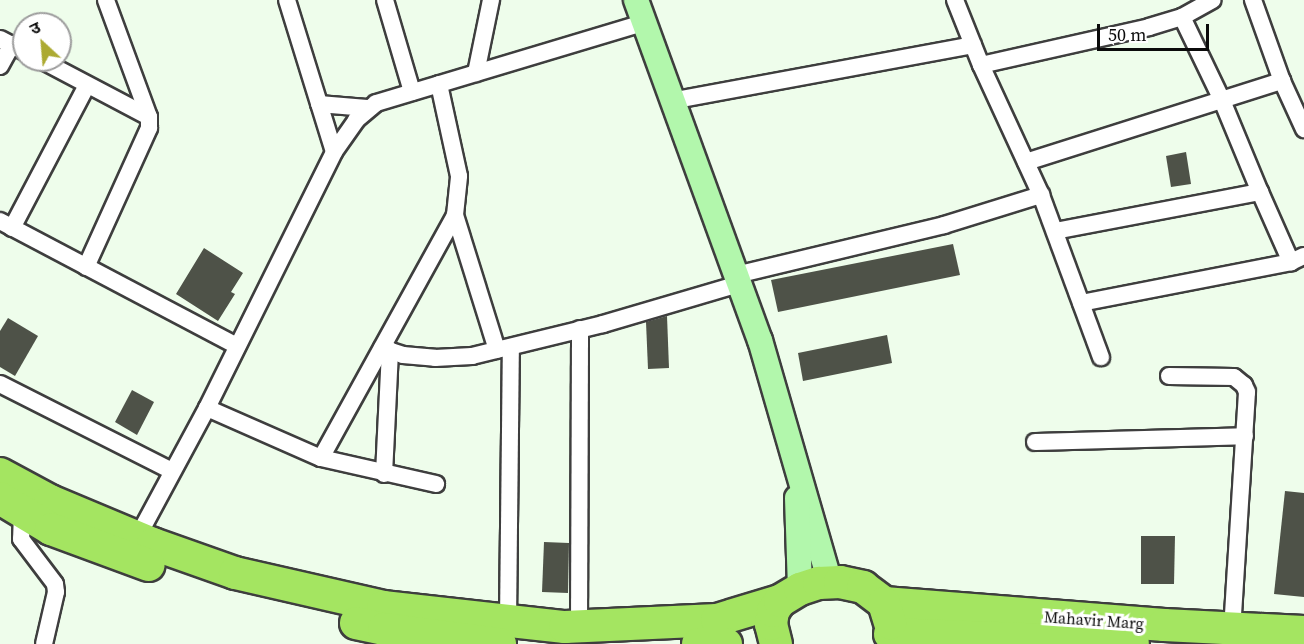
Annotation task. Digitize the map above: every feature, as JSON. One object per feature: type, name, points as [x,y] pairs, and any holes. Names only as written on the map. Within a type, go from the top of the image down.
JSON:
[{"type":"highway","points":[[0,474],[50,501],[137,538],[235,573],[504,633]]},
{"type":"highway","points":[[11,505],[51,529],[233,594],[384,629],[504,633],[579,626],[717,620],[804,591],[840,582],[862,587],[884,603],[891,620],[887,639]]},
{"type":"highway","points":[[776,644],[771,624],[773,611],[804,591]]},
{"type":"highway","name":"Mahavir Marg","points":[[884,603],[1304,632]]},
{"type":"highway","name":"Mahavir Marg","points":[[887,639],[1146,644]]},
{"type":"highway","points":[[698,644],[726,644]]},
{"type":"main road","points":[[636,0],[642,23],[760,340],[795,460],[804,591]]},
{"type":"street","points":[[86,267],[147,137],[149,117],[106,0]]},
{"type":"street","points":[[287,0],[334,152]]},
{"type":"street","points":[[385,0],[411,92]]},
{"type":"street","points":[[476,73],[491,0]]},
{"type":"street","points":[[955,0],[981,65],[1041,195],[1101,357]]},
{"type":"street","points":[[981,65],[1149,27],[1182,17],[1213,0]]},
{"type":"street","points":[[1253,0],[1282,81],[1304,129]]},
{"type":"street","points":[[1081,303],[1298,259],[1260,192],[1221,98],[1182,17]]},
{"type":"street","points":[[319,104],[368,108],[411,92],[642,23]]},
{"type":"street","points":[[0,66],[12,45]]},
{"type":"street","points":[[671,101],[973,45]]},
{"type":"street","points":[[63,72],[149,117]]},
{"type":"street","points":[[1026,162],[1221,98],[1282,81]]},
{"type":"street","points":[[321,458],[386,349],[455,215],[459,176],[439,84]]},
{"type":"street","points":[[87,85],[6,224],[237,346]]},
{"type":"street","points":[[137,538],[207,408],[334,152],[368,108]]},
{"type":"street","points":[[1055,231],[1260,192]]},
{"type":"street","points":[[386,349],[435,358],[504,349],[580,329],[738,280],[944,225],[1041,195]]},
{"type":"street","points":[[455,215],[504,349],[504,633]]},
{"type":"street","points":[[579,626],[580,329]]},
{"type":"street","points":[[384,474],[386,349]]},
{"type":"street","points":[[1169,376],[1234,376],[1240,380],[1247,392],[1232,628]]},
{"type":"street","points":[[0,384],[172,471]]},
{"type":"street","points":[[207,408],[321,458],[436,484]]},
{"type":"street","points":[[1035,442],[1245,436]]},
{"type":"street","points":[[11,505],[21,539],[55,584],[56,592],[45,644]]},
{"type":"building","points":[[1186,152],[1191,184],[1171,187],[1166,156]]},
{"type":"building","points":[[953,244],[960,275],[778,312],[771,280]]},
{"type":"building","points":[[204,248],[243,273],[231,292],[235,294],[218,321],[176,294]]},
{"type":"building","points":[[667,316],[669,368],[648,369],[646,322]]},
{"type":"building","points":[[8,318],[38,336],[15,376],[0,367],[0,331]]},
{"type":"building","points":[[887,335],[892,363],[803,381],[798,353]]},
{"type":"building","points":[[132,390],[154,402],[137,435],[115,422]]},
{"type":"building","points":[[1285,491],[1304,493],[1304,597],[1274,594]]},
{"type":"building","points":[[1141,536],[1175,536],[1174,584],[1141,584]]},
{"type":"building","points":[[544,542],[569,543],[568,593],[542,592]]}]
